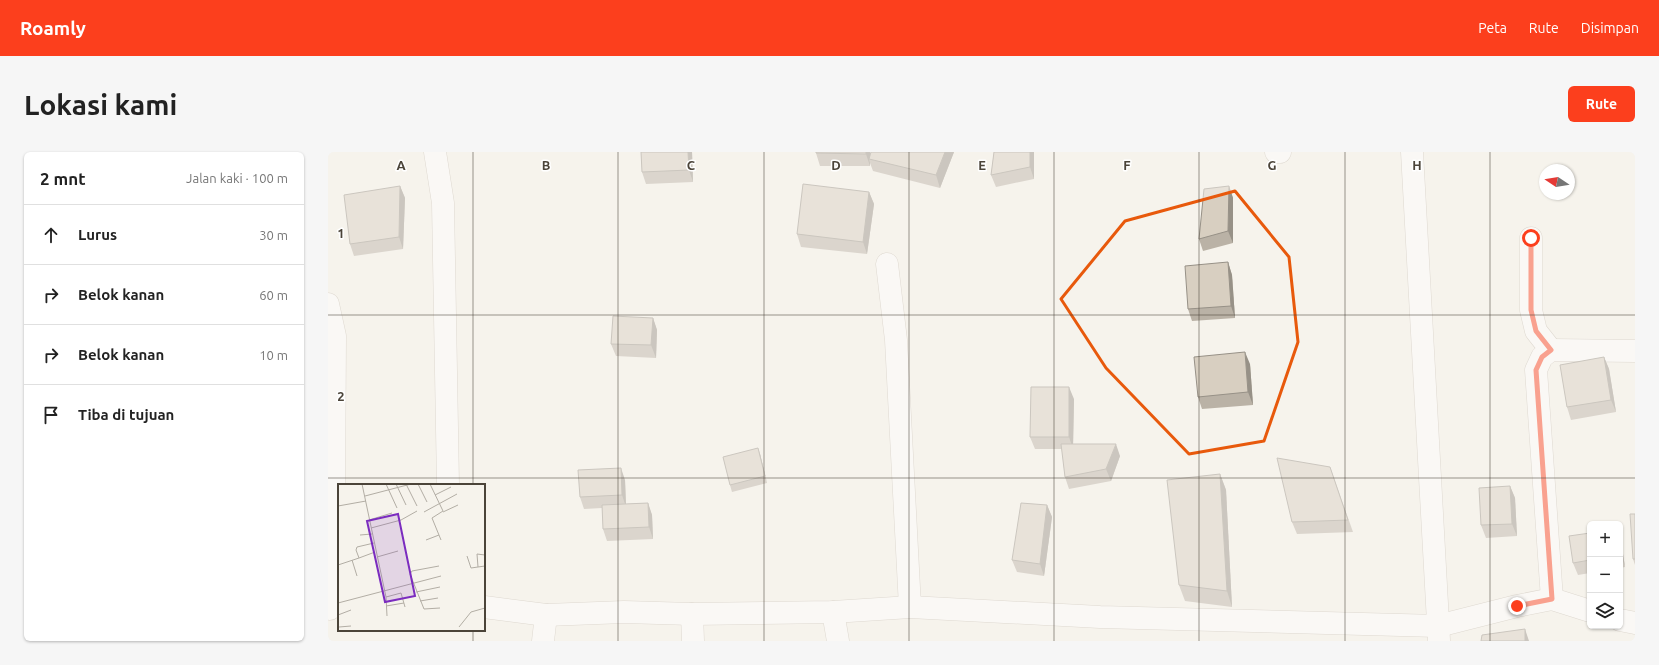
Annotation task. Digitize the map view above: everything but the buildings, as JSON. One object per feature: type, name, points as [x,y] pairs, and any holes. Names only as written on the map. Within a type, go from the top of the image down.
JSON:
[{"type":"street","points":[[435,152],[443,203],[448,484]]},
{"type":"street","points":[[1412,152],[1439,634]]},
{"type":"street","points":[[1531,238],[1531,310],[1536,331],[1551,350]]},
{"type":"street","points":[[887,264],[896,340],[910,607]]},
{"type":"street","points":[[328,304],[335,336],[332,608]]},
{"type":"street","points":[[1552,599],[1536,370],[1542,357],[1551,350],[1635,351]]},
{"type":"street","points":[[485,606],[546,615],[624,612],[692,614],[834,612],[910,607],[1439,634],[1517,606],[1552,599],[1587,610]]},
{"type":"street","points":[[834,612],[838,641]]},
{"type":"street","points":[[692,614],[693,641]]},
{"type":"street","points":[[543,641],[546,615]]},
{"type":"street","points":[[1623,621],[1635,623]]},
{"type":"highlighted area","points":[[1235,191],[1289,257],[1298,342],[1264,441],[1189,454],[1106,368],[1061,299],[1125,221]]},
{"type":"route","points":[[1517,606],[1552,599],[1536,370],[1542,357],[1551,350],[1536,331],[1531,310],[1531,238]]}]
